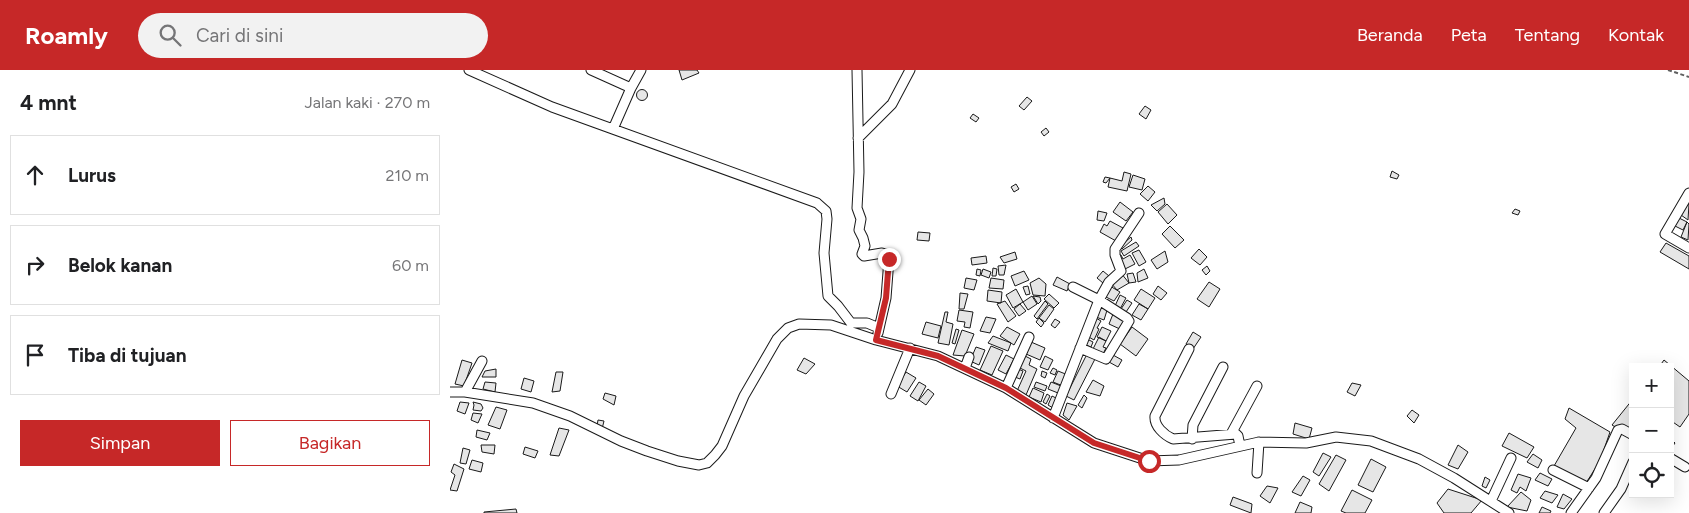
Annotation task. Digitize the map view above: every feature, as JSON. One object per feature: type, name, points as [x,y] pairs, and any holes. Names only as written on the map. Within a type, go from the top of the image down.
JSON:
[{"type":"street","points":[[469,70],[552,107],[809,200],[823,208],[826,211],[827,219],[824,254],[828,296],[851,323],[866,323],[879,328]]},
{"type":"street","points":[[591,70],[631,88]]},
{"type":"street","points":[[614,129],[631,88],[641,70]]},
{"type":"street","points":[[857,70],[857,208],[861,219],[859,230],[865,246],[862,254],[864,256],[882,252],[889,259],[886,298],[876,340]]},
{"type":"street","points":[[858,138],[892,104],[910,70]]},
{"type":"street","points":[[1689,195],[1665,234],[1689,248]]},
{"type":"street","points":[[1053,418],[1099,300],[1109,282],[1121,271],[1114,248],[1139,213]]},
{"type":"street","points":[[1073,288],[1099,300],[1127,318],[1129,323],[1106,359],[1080,348]]},
{"type":"street","points":[[450,392],[465,392],[533,403],[570,416],[621,441],[647,451],[678,462],[698,465],[707,463],[722,446],[744,396],[778,339],[788,328],[799,324],[831,326],[938,356],[1006,388],[1094,443],[1149,461],[1179,460],[1259,442],[1306,443],[1336,437],[1371,441],[1418,459],[1454,478],[1509,513]]},
{"type":"street","points":[[1006,388],[1028,338]]},
{"type":"street","points":[[892,394],[910,348]]},
{"type":"street","points":[[1190,349],[1155,416],[1155,421],[1165,434],[1173,440],[1236,434],[1240,446]]},
{"type":"street","points":[[965,368],[969,357]]},
{"type":"street","points":[[465,392],[482,361]]},
{"type":"street","points":[[1192,439],[1193,425],[1223,368]]},
{"type":"street","points":[[1231,434],[1257,386]]},
{"type":"street","points":[[1571,513],[1596,478],[1618,430],[1622,429],[1629,433]]},
{"type":"street","points":[[1257,473],[1259,442]]},
{"type":"street","points":[[1491,501],[1511,458]]},
{"type":"street","points":[[1674,461],[1684,467]]},
{"type":"street","points":[[1554,470],[1589,488]]},
{"type":"street","points":[[1604,513],[1621,489],[1629,471]]},
{"type":"path","points":[[1668,70],[1689,77]]},
{"type":"building","points":[[679,70],[697,70],[699,73],[682,80]]},
{"type":"building","points":[[642,89],[648,95],[642,101],[636,95]]},
{"type":"building","points":[[1027,97],[1032,101],[1024,110],[1019,106]]},
{"type":"building","points":[[1145,106],[1151,110],[1146,119],[1139,114]]},
{"type":"building","points":[[973,114],[979,118],[976,122],[970,118]]},
{"type":"building","points":[[1046,128],[1049,132],[1044,136],[1041,132]]},
{"type":"building","points":[[1392,171],[1399,175],[1397,179],[1390,177]]},
{"type":"building","points":[[1124,172],[1131,174],[1127,191],[1108,187],[1110,178],[1122,181]]},
{"type":"building","points":[[1133,175],[1145,179],[1142,190],[1129,187]]},
{"type":"building","points":[[1105,177],[1110,178],[1106,183],[1103,182]]},
{"type":"building","points":[[1016,184],[1019,189],[1014,192],[1011,187]]},
{"type":"building","points":[[1148,186],[1155,192],[1148,201],[1140,194]]},
{"type":"building","points":[[1164,198],[1165,204],[1157,211],[1151,205]]},
{"type":"building","points":[[1120,202],[1133,212],[1126,221],[1113,212]]},
{"type":"building","points":[[1167,204],[1177,215],[1168,224],[1158,212]]},
{"type":"building","points":[[1689,204],[1688,220],[1681,215]]},
{"type":"building","points":[[1515,209],[1520,211],[1518,215],[1512,213]]},
{"type":"building","points":[[1098,211],[1107,213],[1104,221],[1097,220]]},
{"type":"building","points":[[1679,218],[1687,222],[1683,230],[1675,226]]},
{"type":"building","points":[[1110,221],[1123,228],[1116,241],[1100,232],[1104,224],[1107,226]]},
{"type":"building","points":[[1687,222],[1689,224],[1688,240],[1681,237]]},
{"type":"building","points":[[1170,226],[1184,240],[1175,248],[1162,234]]},
{"type":"building","points":[[918,232],[930,233],[929,241],[917,240]]},
{"type":"building","points":[[1131,237],[1132,240],[1122,249],[1119,247]]},
{"type":"building","points":[[1136,242],[1139,246],[1124,256],[1121,251]]},
{"type":"building","points":[[1666,243],[1689,256],[1689,269],[1660,252]]},
{"type":"building","points":[[1199,249],[1207,257],[1200,265],[1191,258]]},
{"type":"building","points":[[1139,250],[1146,262],[1139,266],[1132,253]]},
{"type":"building","points":[[1165,251],[1168,262],[1157,269],[1151,260]]},
{"type":"building","points":[[1015,252],[1017,259],[1004,263],[1000,257]]},
{"type":"building","points":[[1121,255],[1123,259],[1130,255],[1135,264],[1123,270],[1116,257]]},
{"type":"building","points":[[986,256],[987,263],[972,265],[971,258]]},
{"type":"building","points":[[1006,265],[1004,275],[999,275],[998,266]]},
{"type":"building","points":[[1207,266],[1210,271],[1206,275],[1202,270]]},
{"type":"building","points":[[993,268],[997,269],[996,276],[992,276]]},
{"type":"building","points":[[977,269],[981,270],[980,276],[976,275]]},
{"type":"building","points":[[983,269],[991,272],[989,278],[981,275]]},
{"type":"building","points":[[1144,269],[1148,278],[1138,282],[1137,273]]},
{"type":"building","points":[[1024,271],[1029,280],[1015,286],[1011,276]]},
{"type":"building","points":[[1103,271],[1109,276],[1103,283],[1097,278]]},
{"type":"building","points":[[1121,273],[1129,283],[1117,290],[1110,282]]},
{"type":"building","points":[[1133,273],[1136,282],[1129,283],[1127,274]]},
{"type":"building","points":[[1057,277],[1070,284],[1067,291],[1053,285]]},
{"type":"building","points":[[966,278],[977,280],[974,290],[964,288]]},
{"type":"building","points":[[991,278],[1004,280],[1003,289],[989,288]]},
{"type":"building","points":[[1039,278],[1046,284],[1045,296],[1033,295],[1030,283]]},
{"type":"building","points":[[1209,282],[1220,289],[1209,307],[1197,299]]},
{"type":"building","points":[[1028,286],[1030,294],[1026,295],[1023,287]]},
{"type":"building","points":[[1110,286],[1120,292],[1114,301],[1104,296]]},
{"type":"building","points":[[1158,286],[1167,293],[1161,300],[1153,294]]},
{"type":"building","points":[[1016,289],[1023,302],[1013,308],[1006,295]]},
{"type":"building","points":[[1141,289],[1155,298],[1148,309],[1134,300]]},
{"type":"building","points":[[988,290],[1002,292],[1001,303],[987,301]]},
{"type":"building","points":[[960,293],[968,294],[964,309],[959,309]]},
{"type":"building","points":[[1049,294],[1059,303],[1054,308],[1044,299]]},
{"type":"building","points":[[1120,295],[1126,298],[1120,309],[1115,306]]},
{"type":"building","points":[[1032,296],[1037,304],[1028,310],[1023,302]]},
{"type":"building","points":[[1033,296],[1040,297],[1041,301],[1038,304]]},
{"type":"building","points":[[1127,300],[1132,303],[1126,312],[1121,309]]},
{"type":"building","points":[[1005,301],[1016,316],[1008,322],[997,304]]},
{"type":"building","points":[[1045,301],[1048,304],[1037,319],[1034,316]]},
{"type":"building","points":[[1020,304],[1026,311],[1019,316],[1014,309]]},
{"type":"building","points":[[1139,304],[1148,309],[1141,320],[1132,315]]},
{"type":"building","points":[[1049,305],[1054,309],[1045,322],[1039,318]]},
{"type":"building","points":[[1100,305],[1108,307],[1104,320],[1096,317]]},
{"type":"building","points":[[959,310],[973,312],[970,328],[964,327],[965,322],[957,321]]},
{"type":"building","points":[[945,312],[948,312],[946,322],[953,324],[949,345],[938,343]]},
{"type":"building","points":[[1113,314],[1127,320],[1122,330],[1109,324]]},
{"type":"building","points":[[986,317],[996,319],[990,333],[980,331]]},
{"type":"building","points":[[1039,318],[1044,323],[1041,327],[1036,322]]},
{"type":"building","points":[[1096,318],[1101,321],[1094,340],[1087,336]]},
{"type":"building","points":[[1055,319],[1060,322],[1055,328],[1051,325]]},
{"type":"building","points":[[926,322],[941,326],[938,338],[922,334]]},
{"type":"building","points":[[1007,327],[1020,334],[1014,345],[1000,336]]},
{"type":"building","points":[[1102,327],[1111,331],[1106,341],[1097,337]]},
{"type":"building","points":[[1132,327],[1148,339],[1136,356],[1120,344]]},
{"type":"building","points":[[956,329],[959,330],[955,344],[952,343]]},
{"type":"building","points":[[962,330],[974,334],[965,356],[953,355]]},
{"type":"building","points":[[1193,332],[1201,337],[1193,349],[1186,344]]},
{"type":"building","points":[[993,336],[1011,343],[1008,351],[988,343]]},
{"type":"building","points":[[1099,337],[1106,341],[1103,347],[1106,348],[1102,356],[1092,351]]},
{"type":"building","points":[[1087,339],[1093,342],[1091,347],[1084,344]]},
{"type":"building","points":[[1031,342],[1045,348],[1040,360],[1026,354]]},
{"type":"building","points":[[991,346],[1003,351],[992,375],[980,370]]},
{"type":"building","points":[[976,347],[985,350],[979,365],[970,361]]},
{"type":"building","points":[[1087,354],[1095,359],[1074,400],[1066,396]]},
{"type":"building","points":[[1006,355],[1014,359],[1006,374],[998,370]]},
{"type":"building","points":[[1023,355],[1031,359],[1029,365],[1037,369],[1026,395],[1017,391],[1026,371],[1018,367]]},
{"type":"building","points":[[1113,355],[1122,360],[1118,367],[1109,362]]},
{"type":"building","points":[[1045,356],[1053,360],[1048,370],[1040,367]]},
{"type":"building","points":[[804,358],[815,364],[806,374],[797,370]]},
{"type":"building","points":[[462,360],[472,363],[464,386],[455,384]]},
{"type":"building","points":[[1053,368],[1057,370],[1055,375],[1050,373]]},
{"type":"building","points":[[1674,368],[1689,381],[1689,414],[1680,427],[1674,423]]},
{"type":"building","points":[[496,369],[496,377],[482,377],[485,371]]},
{"type":"building","points":[[1018,369],[1023,371],[1020,379],[1015,377]]},
{"type":"building","points":[[1042,371],[1047,373],[1045,378],[1041,376]]},
{"type":"building","points":[[1058,371],[1068,375],[1063,386],[1053,382]]},
{"type":"building","points":[[556,372],[563,372],[560,391],[552,392]]},
{"type":"building","points":[[906,372],[916,378],[907,392],[897,386]]},
{"type":"building","points":[[524,378],[534,381],[531,392],[521,389]]},
{"type":"building","points":[[1093,380],[1104,386],[1100,396],[1086,392]]},
{"type":"building","points":[[485,382],[496,383],[495,392],[483,389]]},
{"type":"building","points":[[919,382],[926,386],[918,401],[910,396]]},
{"type":"building","points":[[1036,382],[1047,386],[1045,391],[1034,387]]},
{"type":"building","points":[[1051,382],[1061,386],[1058,393],[1048,389]]},
{"type":"building","points":[[1352,383],[1361,385],[1355,396],[1347,392]]},
{"type":"building","points":[[1033,388],[1044,393],[1041,402],[1029,397]]},
{"type":"building","points":[[928,389],[934,394],[926,405],[919,400]]},
{"type":"building","points":[[605,393],[616,396],[614,405],[603,399]]},
{"type":"building","points":[[1047,394],[1050,396],[1046,404],[1043,402]]},
{"type":"building","points":[[1084,395],[1087,398],[1082,408],[1078,405]]},
{"type":"building","points":[[1052,396],[1058,399],[1053,408],[1048,405]]},
{"type":"building","points":[[460,402],[469,403],[465,414],[457,411]]},
{"type":"building","points":[[473,402],[481,404],[483,408],[481,411],[473,410]]},
{"type":"building","points":[[1067,403],[1077,406],[1069,420],[1063,415]]},
{"type":"building","points":[[1629,404],[1629,436],[1612,425]]},
{"type":"building","points":[[496,407],[507,410],[500,429],[488,425]]},
{"type":"building","points":[[1569,408],[1610,432],[1600,461],[1586,483],[1554,466],[1576,428],[1565,419]]},
{"type":"building","points":[[1412,410],[1419,415],[1414,423],[1407,416]]},
{"type":"building","points":[[473,413],[482,414],[478,423],[471,420]]},
{"type":"building","points":[[598,420],[604,421],[602,429],[597,426]]},
{"type":"building","points":[[1295,423],[1312,428],[1309,439],[1293,434]]},
{"type":"building","points":[[559,428],[569,430],[559,456],[550,455]]},
{"type":"building","points":[[477,430],[490,433],[487,440],[476,437]]},
{"type":"building","points":[[1509,433],[1534,447],[1527,458],[1502,446]]},
{"type":"building","points":[[481,445],[495,445],[494,454],[482,452]]},
{"type":"building","points":[[1458,445],[1468,452],[1458,469],[1448,465]]},
{"type":"building","points":[[525,447],[538,451],[535,458],[523,454]]},
{"type":"building","points":[[463,448],[470,450],[466,464],[460,463]]},
{"type":"building","points":[[1323,453],[1331,457],[1319,476],[1313,472]]},
{"type":"building","points":[[1533,454],[1542,460],[1538,468],[1527,462]]},
{"type":"building","points":[[1336,455],[1346,460],[1329,491],[1319,484]]},
{"type":"building","points":[[1371,459],[1386,467],[1373,492],[1358,485]]},
{"type":"building","points":[[472,460],[483,463],[481,472],[469,469]]},
{"type":"building","points":[[454,464],[464,469],[457,491],[450,490],[455,475],[451,472]]},
{"type":"building","points":[[1540,473],[1552,479],[1548,486],[1535,480]]},
{"type":"building","points":[[1518,474],[1531,478],[1526,491],[1520,487],[1517,493],[1511,490]]},
{"type":"building","points":[[1303,476],[1310,480],[1301,496],[1292,492]]},
{"type":"building","points":[[1485,477],[1490,480],[1486,488],[1482,486]]},
{"type":"building","points":[[1267,486],[1278,488],[1270,503],[1260,496]]},
{"type":"building","points":[[1448,489],[1482,500],[1471,513],[1444,513],[1437,503]]},
{"type":"building","points":[[1352,490],[1372,500],[1365,513],[1346,513],[1341,511]]},
{"type":"building","points":[[1545,491],[1558,495],[1552,503],[1540,498]]},
{"type":"building","points":[[1521,492],[1531,500],[1527,511],[1507,507]]},
{"type":"building","points":[[1563,494],[1572,499],[1564,509],[1557,507]]},
{"type":"building","points":[[1233,497],[1252,504],[1251,513],[1230,505]]},
{"type":"building","points":[[1300,502],[1312,507],[1311,513],[1295,513]]},
{"type":"building","points":[[1542,507],[1551,511],[1550,513],[1539,513]]},
{"type":"building","points":[[516,509],[517,513],[484,513],[484,512]]},
{"type":"route","points":[[889,259],[886,298],[876,340],[938,356],[1006,388],[1094,443],[1149,461]]}]
